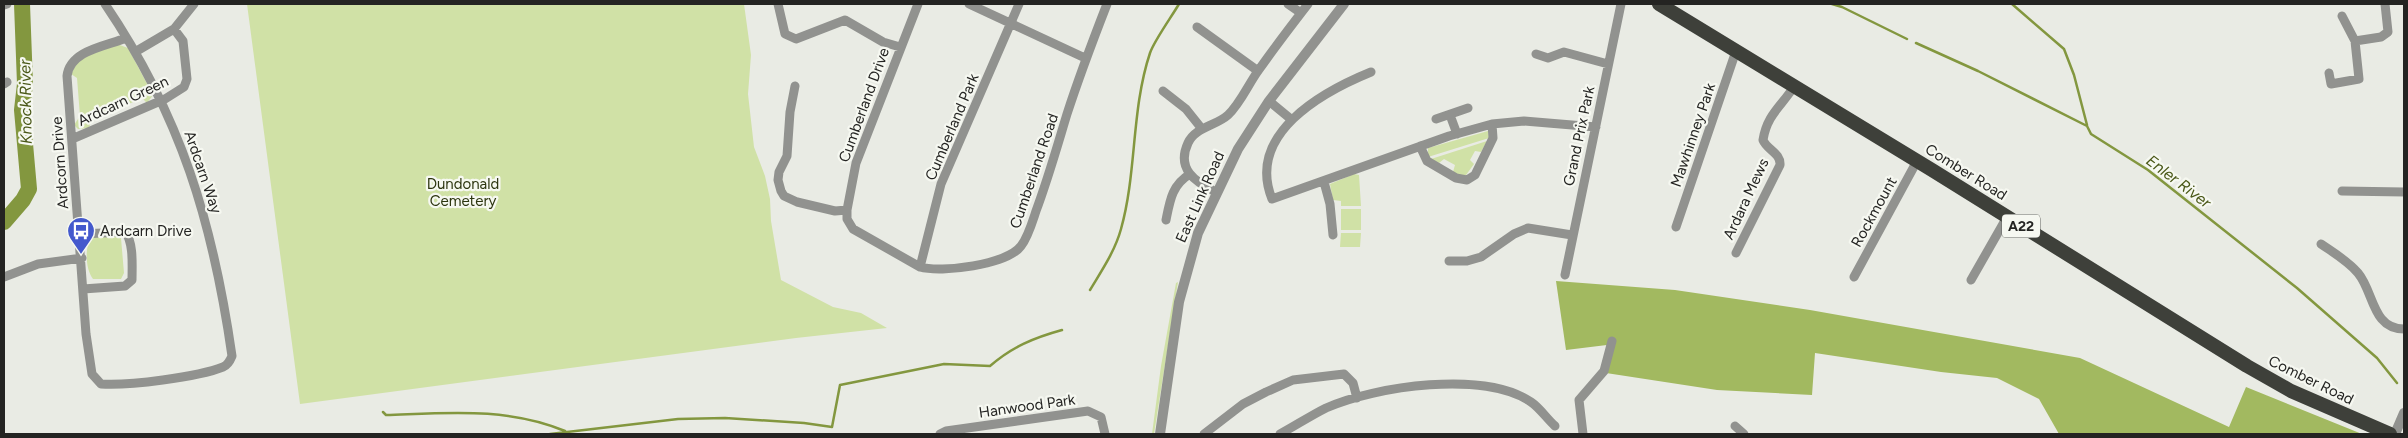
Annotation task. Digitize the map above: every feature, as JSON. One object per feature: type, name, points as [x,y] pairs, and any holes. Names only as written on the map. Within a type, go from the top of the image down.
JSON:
[{"type":"highway","name":"Comber Road","points":[[1659,4],[1795,85],[2247,366],[2291,391],[2390,434]]},
{"type":"street","name":"Ardcarn Way","points":[[96,380],[101,384],[110,385],[202,373],[228,364],[232,356],[214,251],[183,149],[162,100],[105,4]]},
{"type":"street","points":[[135,52],[174,29],[194,4]]},
{"type":"street","points":[[778,4],[785,34],[790,38],[796,39],[845,20],[883,42],[900,47]]},
{"type":"street","name":"Cumberland Drive","points":[[847,215],[856,163],[918,4]]},
{"type":"street","points":[[969,4],[1085,58]]},
{"type":"street","name":"Cumberland Park","points":[[920,266],[942,184],[1019,4]]},
{"type":"street","name":"Cumberland Road","points":[[920,266],[931,270],[945,270],[1009,255],[1020,247],[1049,177],[1085,58],[1107,4]]},
{"type":"street","points":[[1288,4],[1301,13]]},
{"type":"street","points":[[1216,192],[1200,184],[1190,174],[1185,155],[1188,142],[1202,130],[1221,121],[1229,114],[1258,71],[1308,4]]},
{"type":"street","name":"East Link Road","points":[[1160,434],[1182,287],[1198,233],[1238,149],[1269,101],[1344,4]]},
{"type":"street","name":"Grand Prix Park","points":[[1565,275],[1621,4]]},
{"type":"street","points":[[2355,40],[2381,37],[2388,32],[2385,4]]},
{"type":"street","points":[[2329,72],[2331,84],[2359,79],[2355,40],[2342,16]]},
{"type":"street","points":[[1198,27],[1258,71]]},
{"type":"street","name":"Ardcarn Green","points":[[72,139],[162,100],[184,87],[187,78],[183,41],[174,29]]},
{"type":"street","name":"Ardcorn Drive","points":[[96,380],[92,374],[86,334],[82,258],[67,76],[70,65],[87,52],[126,38]]},
{"type":"street","name":"Mawhinney Park","points":[[1676,227],[1736,51]]},
{"type":"street","points":[[1536,54],[1548,58],[1564,52],[1608,64]]},
{"type":"street","points":[[1371,72],[1322,95],[1292,120],[1274,145],[1266,164],[1266,177],[1272,199],[1324,182],[1420,146],[1492,124],[1524,121],[1596,127]]},
{"type":"street","name":"Ardara Mews","points":[[1736,253],[1780,165],[1778,155],[1765,146],[1763,140],[1770,116],[1785,102],[1795,85]]},
{"type":"street","points":[[795,86],[790,112],[787,156],[779,172],[778,180],[784,196],[797,202],[847,215],[853,229],[920,266]]},
{"type":"street","points":[[1163,91],[1186,109],[1202,130]]},
{"type":"street","points":[[1269,101],[1292,120]]},
{"type":"street","points":[[1436,119],[1468,108]]},
{"type":"street","points":[[1450,114],[1457,134]]},
{"type":"street","points":[[1420,146],[1428,161],[1461,180],[1467,180],[1475,175],[1493,138],[1492,124]]},
{"type":"street","name":"Rockmount","points":[[1854,277],[1917,161]]},
{"type":"street","points":[[1166,220],[1172,191],[1180,180],[1190,174]]},
{"type":"street","points":[[1324,182],[1330,204],[1333,235]]},
{"type":"street","points":[[2342,191],[2404,192]]},
{"type":"street","points":[[1972,280],[2007,217]]},
{"type":"street","points":[[1449,261],[1467,261],[1481,257],[1514,234],[1528,228],[1572,235]]},
{"type":"street","points":[[80,234],[125,232],[129,236],[132,269],[132,280],[125,286],[83,289]]},
{"type":"street","points":[[2321,244],[2348,263],[2359,274],[2377,313],[2386,324],[2397,329],[2404,329]]},
{"type":"street","points":[[4,277],[38,264],[82,258]]},
{"type":"street","points":[[1583,434],[1579,400],[1604,371],[1612,341]]},
{"type":"street","points":[[1204,434],[1243,404],[1293,380],[1344,374],[1353,383],[1357,398]]},
{"type":"street","points":[[1280,434],[1327,408],[1357,398],[1432,385],[1463,383],[1495,386],[1530,402],[1555,426]]},
{"type":"street","name":"Hanwood Park","points":[[940,434],[946,431],[1088,411],[1101,417],[1104,434]]},
{"type":"street","points":[[2395,434],[2404,413]]},
{"type":"street","points":[[1736,426],[1744,434]]},
{"type":"green space","name":"Dundonald Cemetery","points":[[247,4],[744,4],[751,55],[748,94],[754,147],[765,176],[770,199],[771,221],[781,280],[833,307],[861,313],[887,328],[796,338],[300,404]]},
{"type":"green space","points":[[117,44],[128,48],[153,95],[147,103],[142,98],[91,121],[89,128],[78,129],[74,125],[80,116],[77,78],[71,74],[79,59]]},
{"type":"green space","points":[[1488,131],[1489,138],[1428,157],[1428,148]]},
{"type":"green space","points":[[1487,141],[1481,152],[1475,151],[1470,160],[1474,164],[1466,175],[1460,176],[1453,172],[1455,165],[1444,159],[1439,163],[1431,159]]},
{"type":"green space","points":[[1354,174],[1359,175],[1361,206],[1341,206],[1341,201],[1333,200],[1330,184]]},
{"type":"green space","points":[[1341,209],[1361,209],[1361,230],[1341,230]]},
{"type":"green space","points":[[1341,233],[1361,233],[1360,247],[1340,247]]},
{"type":"green space","points":[[118,235],[121,238],[124,273],[121,279],[93,279],[88,270],[87,258],[91,236]]},
{"type":"green space","points":[[1556,281],[1675,290],[1810,310],[2080,358],[2229,427],[2246,387],[2362,434],[2059,434],[2039,399],[1997,378],[1941,372],[1815,353],[1812,395],[1717,390],[1606,373],[1615,344],[1566,350]]},
{"type":"green space","points":[[1178,282],[1154,434],[1152,434],[1161,366],[1176,283]]},
{"type":"waterway","name":"Knock River","points":[[4,222],[23,200],[29,189],[22,110],[25,84],[22,4]]},
{"type":"waterway","points":[[1090,290],[1112,253],[1121,229],[1130,185],[1140,97],[1150,53],[1179,4]]},
{"type":"waterway","name":"Enler River","points":[[1832,4],[1842,7],[1907,39]]},
{"type":"waterway","points":[[2012,4],[2064,49],[2074,75],[2087,125]]},
{"type":"waterway","name":"Enler River","points":[[1916,43],[1978,71],[2087,126],[2091,134],[2148,170],[2297,288],[2377,358],[2397,383]]},
{"type":"waterway","points":[[550,434],[678,419],[725,418],[804,423],[832,427],[840,385],[944,364],[990,366],[1006,353],[1023,344],[1062,330]]},
{"type":"waterway","points":[[383,412],[386,415],[454,413],[499,415],[543,423],[565,431]]},
{"type":"place","name":"Ardcarn Drive","points":[[81,255]]}]
